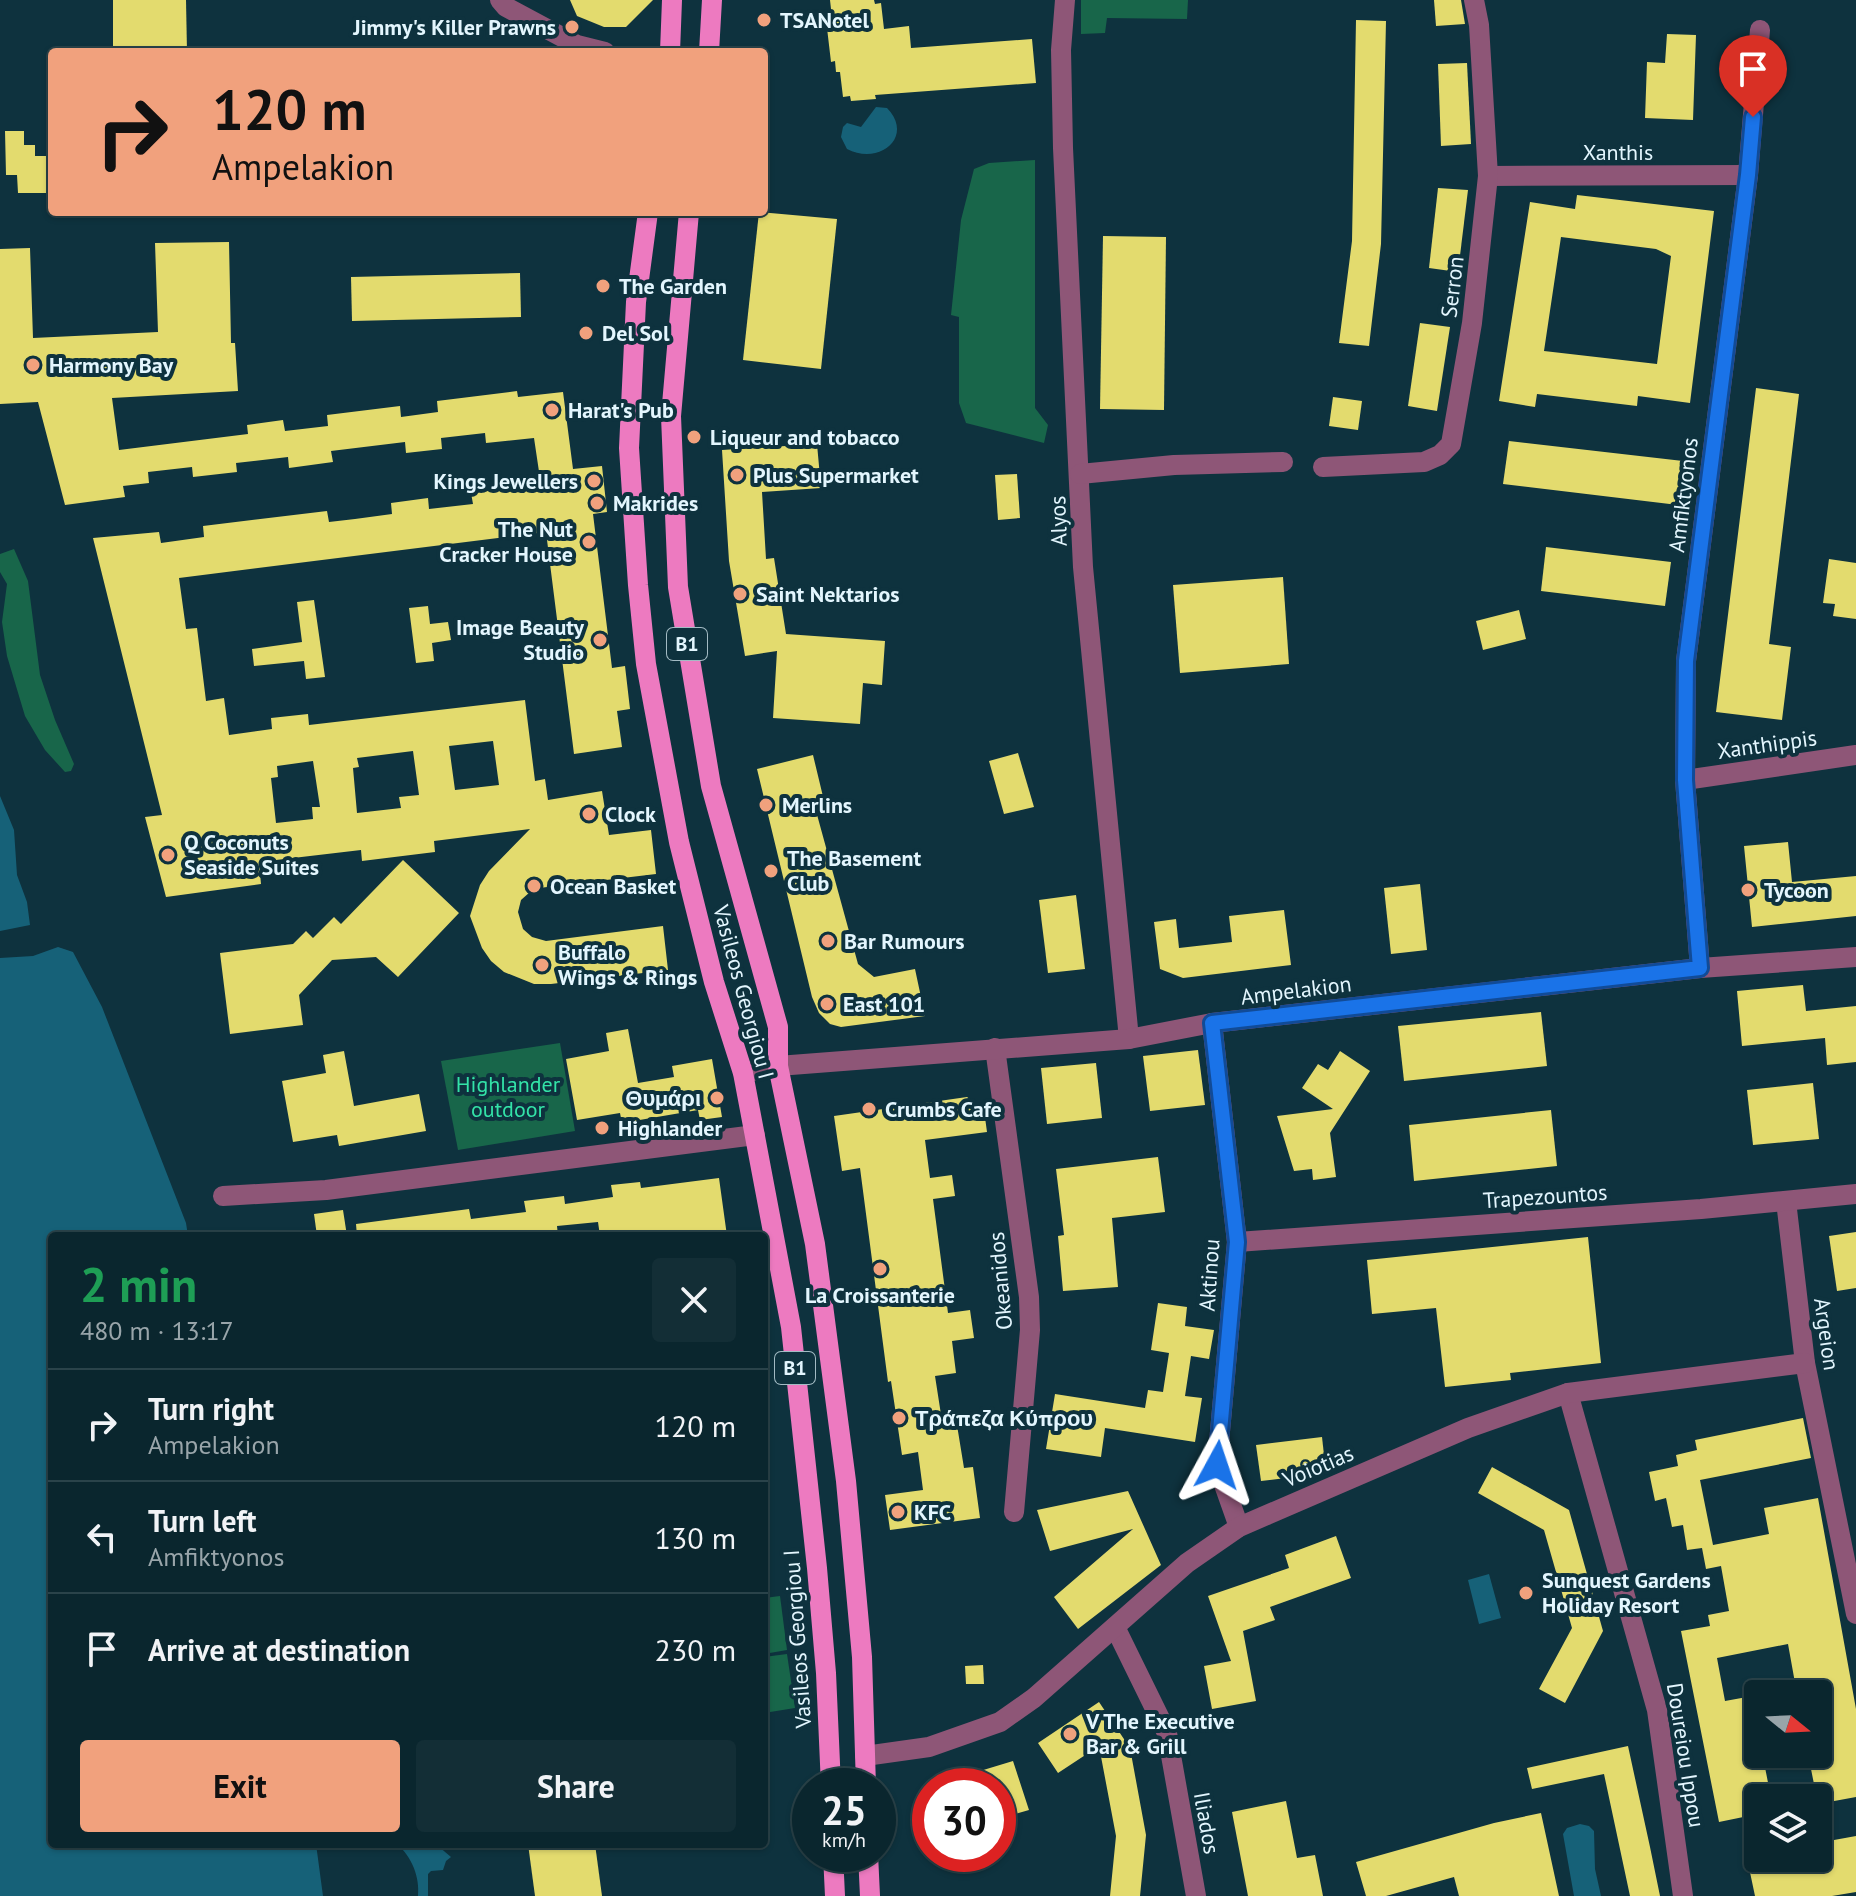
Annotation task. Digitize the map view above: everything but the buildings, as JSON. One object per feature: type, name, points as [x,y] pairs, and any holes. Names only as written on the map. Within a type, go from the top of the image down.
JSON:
[{"type":"main road","points":[[670,48],[672,0]]},
{"type":"main road","points":[[709,48],[712,0]]},
{"type":"main road","name":"Vasileos Georgiou I","points":[[647,216],[636,302],[629,448],[646,664],[679,842],[714,982],[743,1073],[791,1327],[817,1568],[830,1768]]},
{"type":"main road","name":"Vasileos Georgiou I","points":[[689,216],[671,416],[678,587],[711,786],[778,1027],[778,1066],[815,1244],[846,1481],[862,1657],[865,1768]]},
{"type":"main road","points":[[834,1872],[835,1896]]},
{"type":"main road","points":[[869,1872],[870,1896]]},
{"type":"street","points":[[500,0],[506,7],[577,45],[589,48]]},
{"type":"street","name":"Alyos","points":[[1065,0],[1061,50],[1063,148],[1083,567],[1129,1039]]},
{"type":"street","name":"Serron","points":[[1323,467],[1424,462],[1440,455],[1451,444],[1472,323],[1488,176],[1479,25],[1474,0]]},
{"type":"street","name":"Amfiktyonos","points":[[1700,968],[1685,780],[1686,661],[1748,175],[1760,30]]},
{"type":"street","name":"Xanthis","points":[[1488,176],[1748,175]]},
{"type":"street","points":[[1080,474],[1174,465],[1283,462]]},
{"type":"street","name":"Xanthippis","points":[[1685,780],[1856,755]]},
{"type":"street","name":"Ampelakion","points":[[743,1073],[778,1066],[1129,1039],[1212,1023],[1700,968],[1856,957]]},
{"type":"street","name":"Aktinou","points":[[1212,1023],[1237,1242],[1217,1465],[1239,1527]]},
{"type":"street","name":"Okeanidos","points":[[995,1048],[1029,1297],[1030,1330],[1014,1512]]},
{"type":"street","points":[[223,1196],[326,1190],[755,1135]]},
{"type":"street","name":"Trapezountos","points":[[1237,1242],[1856,1194]]},
{"type":"street","name":"Argeion","points":[[1786,1201],[1805,1363],[1856,1614]]},
{"type":"street","name":"Voiotias","points":[[865,1756],[929,1747],[1000,1722],[1034,1698],[1187,1563],[1239,1527],[1468,1428],[1568,1393],[1805,1363]]},
{"type":"street","name":"Doureiou Ippou","points":[[1568,1393],[1657,1710],[1683,1896]]},
{"type":"street","name":"Iliados","points":[[1115,1627],[1167,1733],[1196,1896]]},
{"type":"green space","points":[[1081,0],[1188,0],[1187,19],[1107,18],[1105,33],[1081,34]]},
{"type":"green space","points":[[1035,160],[1035,408],[1048,425],[1044,443],[966,423],[959,403],[959,317],[951,315],[961,220],[974,169],[989,163]]},
{"type":"green space","points":[[14,549],[28,581],[40,675],[74,764],[71,771],[65,772],[45,750],[25,716],[7,656],[2,622],[7,584],[0,572],[0,554]]},
{"type":"green space","name":"Highlander outdoor","points":[[560,1043],[575,1131],[458,1150],[441,1061]]},
{"type":"green space","points":[[780,1596],[787,1650],[768,1653],[768,1598]]},
{"type":"green space","points":[[787,1654],[795,1708],[768,1712],[768,1656]]},
{"type":"water","points":[[876,107],[887,108],[895,119],[897,129],[890,146],[871,154],[847,149],[841,137],[843,127],[847,123],[861,127]]},
{"type":"water","points":[[0,796],[14,830],[17,875],[27,902],[30,925],[0,931]]},
{"type":"water","points":[[58,947],[73,952],[102,1007],[187,1232],[48,1232],[48,1848],[317,1848],[323,1896],[0,1896],[0,958],[33,956]]},
{"type":"water","points":[[1489,1574],[1501,1618],[1479,1624],[1468,1580]]},
{"type":"water","points":[[1580,1824],[1594,1831],[1595,1869],[1601,1896],[1574,1896],[1563,1834],[1567,1828]]},
{"type":"water","points":[[401,1848],[440,1848],[451,1857],[443,1870],[428,1874],[428,1896],[418,1896],[418,1882],[407,1855]]},
{"type":"place","name":"TSANotel","points":[[764,20]]},
{"type":"place","name":"Jimmy's Killer Prawns","points":[[572,27]]},
{"type":"place","name":"The Garden","points":[[603,286]]},
{"type":"place","name":"Del Sol","points":[[586,333]]},
{"type":"place","name":"Harmony Bay","points":[[33,365]]},
{"type":"place","name":"Harat's Pub","points":[[552,410]]},
{"type":"place","name":"Liqueur and tobacco","points":[[694,437]]},
{"type":"place","name":"Plus Supermarket","points":[[737,475]]},
{"type":"place","name":"Kings Jewellers","points":[[594,481]]},
{"type":"place","name":"Makrides","points":[[597,503]]},
{"type":"place","name":"The Nut Cracker House","points":[[589,542]]},
{"type":"place","name":"Saint Nektarios","points":[[740,594]]},
{"type":"place","name":"Image Beauty Studio","points":[[600,640]]},
{"type":"place","name":"Merlins","points":[[766,805]]},
{"type":"place","name":"Clock","points":[[589,814]]},
{"type":"place","name":"Q Coconuts Seaside Suites","points":[[168,855]]},
{"type":"place","name":"The Basement Club","points":[[771,871]]},
{"type":"place","name":"Ocean Basket","points":[[534,886]]},
{"type":"place","name":"Tycoon","points":[[1748,890]]},
{"type":"place","name":"Bar Rumours","points":[[828,941]]},
{"type":"place","name":"Buffalo Wings & Rings","points":[[542,965]]},
{"type":"place","name":"East 101","points":[[827,1004]]},
{"type":"place","name":"Θυμάρι","points":[[717,1098]]},
{"type":"place","name":"Crumbs Cafe","points":[[869,1109]]},
{"type":"place","name":"Highlander","points":[[602,1128]]},
{"type":"place","name":"La Croissanterie","points":[[880,1269]]},
{"type":"place","name":"Τράπεζα Κύπρου","points":[[899,1418]]},
{"type":"place","name":"KFC","points":[[898,1512]]},
{"type":"place","name":"Sunquest Gardens Holiday Resort","points":[[1526,1593]]},
{"type":"place","name":"V The Executive Bar & Grill","points":[[1070,1734]]},
{"type":"route","points":[[1217,1465],[1237,1242],[1212,1023],[1700,968],[1685,780],[1686,661],[1753,117]]}]
